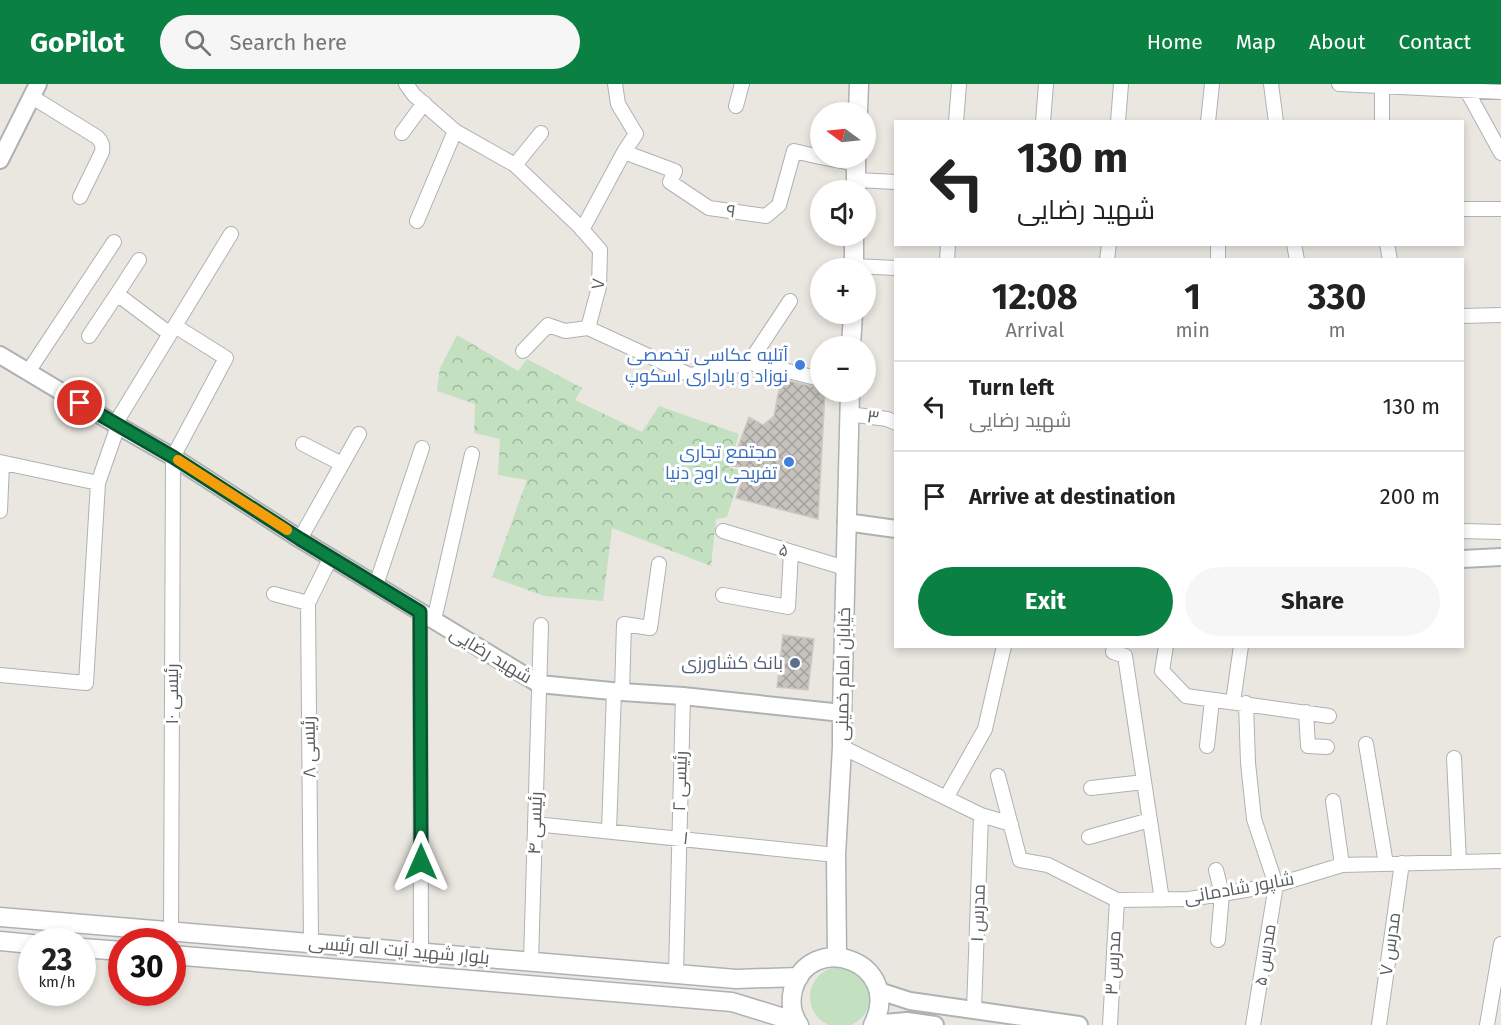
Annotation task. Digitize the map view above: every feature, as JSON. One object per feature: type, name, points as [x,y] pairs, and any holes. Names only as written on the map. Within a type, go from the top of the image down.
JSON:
[{"type":"main road","points":[[858,102],[859,84]]},
{"type":"main road","name":"خیابان امام خمینی","points":[[837,957],[836,855],[842,747],[850,402]]},
{"type":"main road","name":"بلوار شهید آیت اله رئیسی","points":[[0,917],[125,928]]},
{"type":"main road","name":"بلوار شهید آیت اله رئیسی","points":[[186,933],[736,979],[799,977]]},
{"type":"main road","points":[[227,960],[230,936]]},
{"type":"main road","points":[[0,941],[18,943]]},
{"type":"main road","name":"بلوار شهید آیت اله رئیسی","points":[[186,956],[732,1002],[798,1023]]},
{"type":"main road","points":[[798,1023],[793,1011],[792,999],[799,977],[815,962],[837,957],[859,963],[874,980],[879,991],[880,1003],[873,1025]]},
{"type":"street","name":"۷","points":[[406,84],[414,95],[455,131],[515,165],[600,250],[599,287],[588,328]]},
{"type":"street","points":[[582,230],[636,134],[618,104],[615,84]]},
{"type":"street","points":[[736,106],[742,84]]},
{"type":"street","points":[[956,120],[959,84]]},
{"type":"street","points":[[1043,120],[1046,84]]},
{"type":"street","points":[[1118,120],[1121,84]]},
{"type":"street","points":[[1208,120],[1212,84]]},
{"type":"street","points":[[1271,84],[1276,120]]},
{"type":"street","points":[[1339,84],[1442,87],[1467,91],[1497,90]]},
{"type":"street","points":[[1382,85],[1382,120]]},
{"type":"street","points":[[0,160],[5,139],[35,90],[101,141],[103,146],[100,158],[80,197]]},
{"type":"street","points":[[1467,91],[1501,153]]},
{"type":"street","points":[[402,133],[424,103]]},
{"type":"street","points":[[417,221],[455,131]]},
{"type":"street","points":[[515,165],[541,133]]},
{"type":"street","name":"۹","points":[[624,152],[675,171],[670,183],[709,208],[766,216],[779,205],[794,151],[810,154]]},
{"type":"street","name":"۹","points":[[856,173],[894,182]]},
{"type":"street","points":[[1464,209],[1501,209]]},
{"type":"street","points":[[0,675],[86,683],[98,483],[117,425],[231,234]]},
{"type":"street","points":[[28,372],[114,242]]},
{"type":"street","points":[[89,336],[139,260]]},
{"type":"street","points":[[876,268],[894,268]]},
{"type":"street","points":[[117,294],[172,330],[226,358],[173,457]]},
{"type":"street","points":[[749,363],[790,301]]},
{"type":"street","points":[[1464,316],[1501,315]]},
{"type":"street","points":[[523,351],[548,325],[565,331],[588,328],[690,375],[749,363],[810,376]]},
{"type":"street","name":"شهید رضایی","points":[[0,355],[173,457],[300,539],[539,684],[842,713]]},
{"type":"street","name":"۳","points":[[849,414],[887,419],[894,422]]},
{"type":"street","points":[[300,539],[359,434]]},
{"type":"street","points":[[303,444],[342,464]]},
{"type":"street","points":[[376,585],[422,448]]},
{"type":"street","points":[[421,952],[427,616],[472,454]]},
{"type":"street","name":"رئیسی ۱۰","points":[[171,928],[173,457]]},
{"type":"street","points":[[0,511],[1,462],[98,483]]},
{"type":"street","points":[[846,522],[894,529]]},
{"type":"street","name":"۵","points":[[723,531],[845,568]]},
{"type":"street","points":[[1464,531],[1501,532]]},
{"type":"street","points":[[723,595],[788,607],[791,552]]},
{"type":"street","name":"رئیسی ۸","points":[[311,943],[308,603],[331,557]]},
{"type":"street","points":[[1464,559],[1501,557]]},
{"type":"street","points":[[609,830],[624,624],[650,628],[659,564]]},
{"type":"street","points":[[274,594],[308,603]]},
{"type":"street","name":"رئیسی ۴","points":[[531,961],[541,625]]},
{"type":"street","points":[[946,798],[985,729],[1004,648]]},
{"type":"street","points":[[1114,648],[1113,652],[1125,656],[1162,900]]},
{"type":"street","points":[[1166,648],[1162,671],[1186,696],[1329,716]]},
{"type":"street","points":[[1241,648],[1240,702],[1254,819],[1276,885]]},
{"type":"street","name":"رئیسی ۲","points":[[676,973],[683,696]]},
{"type":"street","points":[[1207,746],[1212,700]]},
{"type":"street","points":[[1306,712],[1308,746],[1327,747]]},
{"type":"street","points":[[1366,744],[1386,864]]},
{"type":"street","points":[[842,747],[981,815],[1011,824]]},
{"type":"street","points":[[1454,758],[1460,862]]},
{"type":"street","points":[[998,776],[1011,824]]},
{"type":"street","points":[[1091,788],[1144,782]]},
{"type":"street","points":[[1334,801],[1342,865]]},
{"type":"street","name":"مدرس ۱","points":[[974,1010],[981,815]]},
{"type":"street","points":[[1089,837],[1150,820]]},
{"type":"street","name":"۱","points":[[535,824],[836,855]]},
{"type":"street","name":"شاپور شادمانی","points":[[1011,824],[1020,860],[1048,865],[1117,900],[1189,899],[1222,894],[1276,885],[1342,865],[1501,861]]},
{"type":"street","name":"مدرس ۷","points":[[1379,1025],[1402,863]]},
{"type":"street","points":[[1216,870],[1222,894],[1218,940]]},
{"type":"street","name":"مدرس ۵","points":[[1253,1025],[1276,885]]},
{"type":"street","name":"مدرس ۳","points":[[1110,1025],[1117,900]]},
{"type":"street","points":[[1486,1025],[1501,944]]},
{"type":"street","points":[[879,991],[910,1002],[1079,1025]]},
{"type":"street","points":[[873,1025],[908,1021],[935,1025]]},
{"type":"green space","points":[[457,335],[518,371],[527,359],[582,388],[575,400],[642,432],[659,406],[739,434],[729,468],[742,470],[727,517],[716,519],[711,566],[612,528],[603,601],[544,596],[492,577],[527,480],[498,475],[500,439],[474,433],[475,404],[437,391],[440,368]]},
{"type":"green space","points":[[834,967],[846,967],[857,972],[865,980],[870,991],[870,1003],[865,1014],[849,1026],[828,1025],[815,1014],[810,1003],[810,991],[815,980],[823,972]]},
{"type":"building","points":[[781,379],[810,386],[810,402],[824,402],[818,519],[736,498],[747,467],[731,466],[749,417],[763,425],[774,416]]},
{"type":"building","name":"بانک کشاورزی","points":[[783,635],[814,639],[808,690],[777,687]]},
{"type":"slow traffic","points":[[178,460],[287,530]]},
{"type":"place","name":"آتلیه عکاسی تخصصی نوزاد و بارداری اسکوپ","points":[[800,365]]},
{"type":"place","name":"مجتمع تجاری تفریحی اوج دنیا","points":[[789,462]]},
{"type":"place","name":"بانک کشاورزی","points":[[795,663]]},
{"type":"route","points":[[80,403],[173,457],[300,539],[420,612],[421,862]]}]
